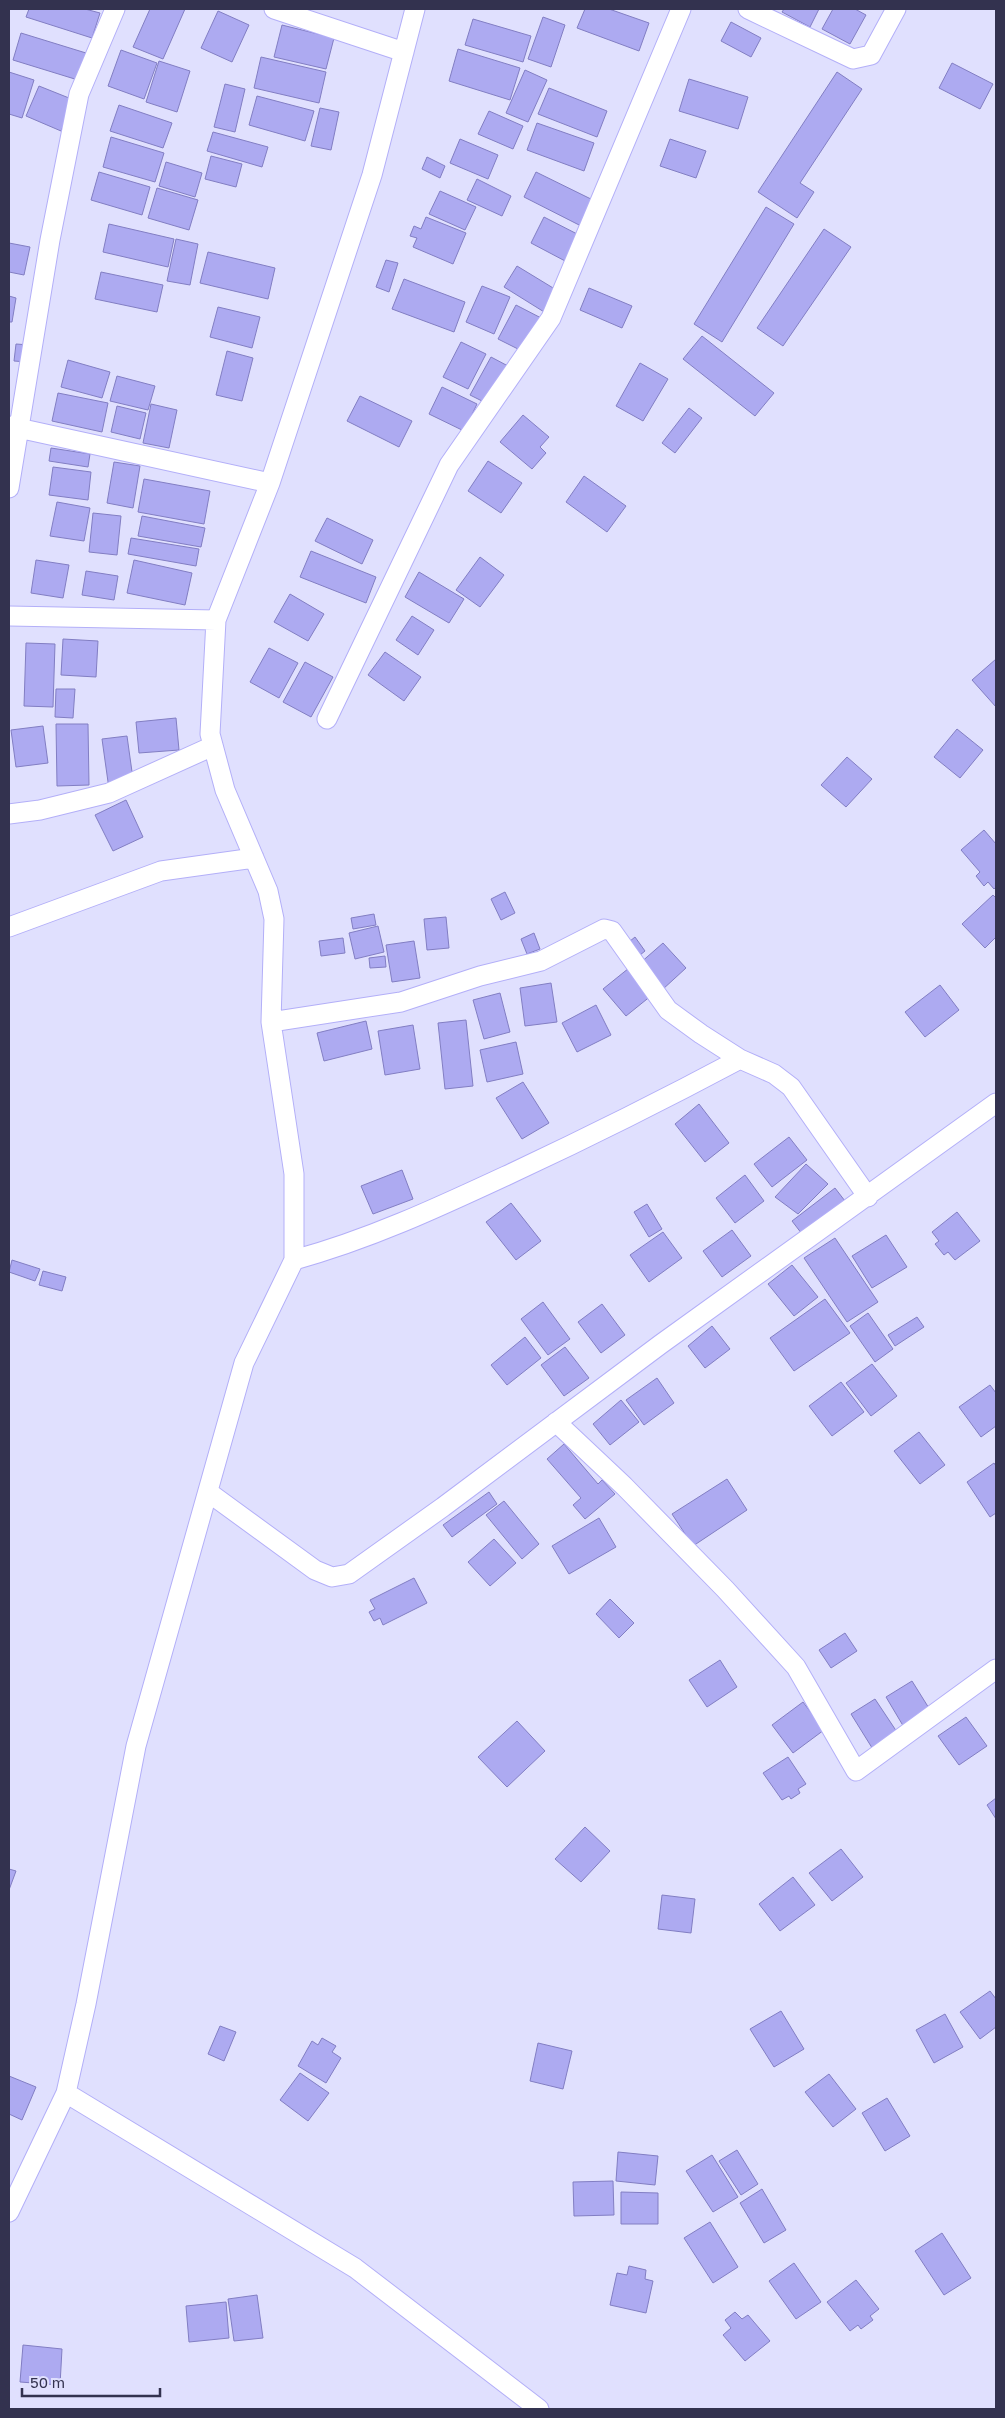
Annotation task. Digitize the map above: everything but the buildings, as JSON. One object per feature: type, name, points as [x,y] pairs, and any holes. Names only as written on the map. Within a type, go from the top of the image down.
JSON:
[{"type":"street","points":[[9,488],[14,427],[79,94],[115,9]]},
{"type":"street","points":[[274,9],[404,52]]},
{"type":"street","points":[[9,2212],[66,2093],[86,2004],[136,1746],[244,1363],[294,1260],[294,1174],[271,1022],[274,919],[268,891],[224,790],[210,734],[216,620],[270,483],[372,175],[415,9]]},
{"type":"street","points":[[327,719],[449,465],[551,318],[681,9]]},
{"type":"street","points":[[748,9],[853,58],[864,58],[870,55],[896,9]]},
{"type":"street","points":[[14,427],[270,483]]},
{"type":"street","points":[[9,616],[216,620]]},
{"type":"street","points":[[9,814],[40,810],[109,793],[213,746]]},
{"type":"street","points":[[9,927],[161,871],[254,858]]},
{"type":"street","points":[[271,1022],[400,1002],[480,976],[541,961],[604,929],[612,931],[668,1010],[740,1059],[774,1074],[791,1087],[868,1197]]},
{"type":"street","points":[[294,1260],[344,1246],[410,1220],[562,1149],[740,1059]]},
{"type":"street","points":[[208,1492],[315,1570],[332,1577],[348,1574],[443,1507],[661,1344],[868,1197],[996,1103]]},
{"type":"street","points":[[556,1422],[624,1486],[725,1589],[796,1667],[856,1771],[996,1669]]},
{"type":"street","points":[[66,2093],[355,2268],[539,2409]]}]
